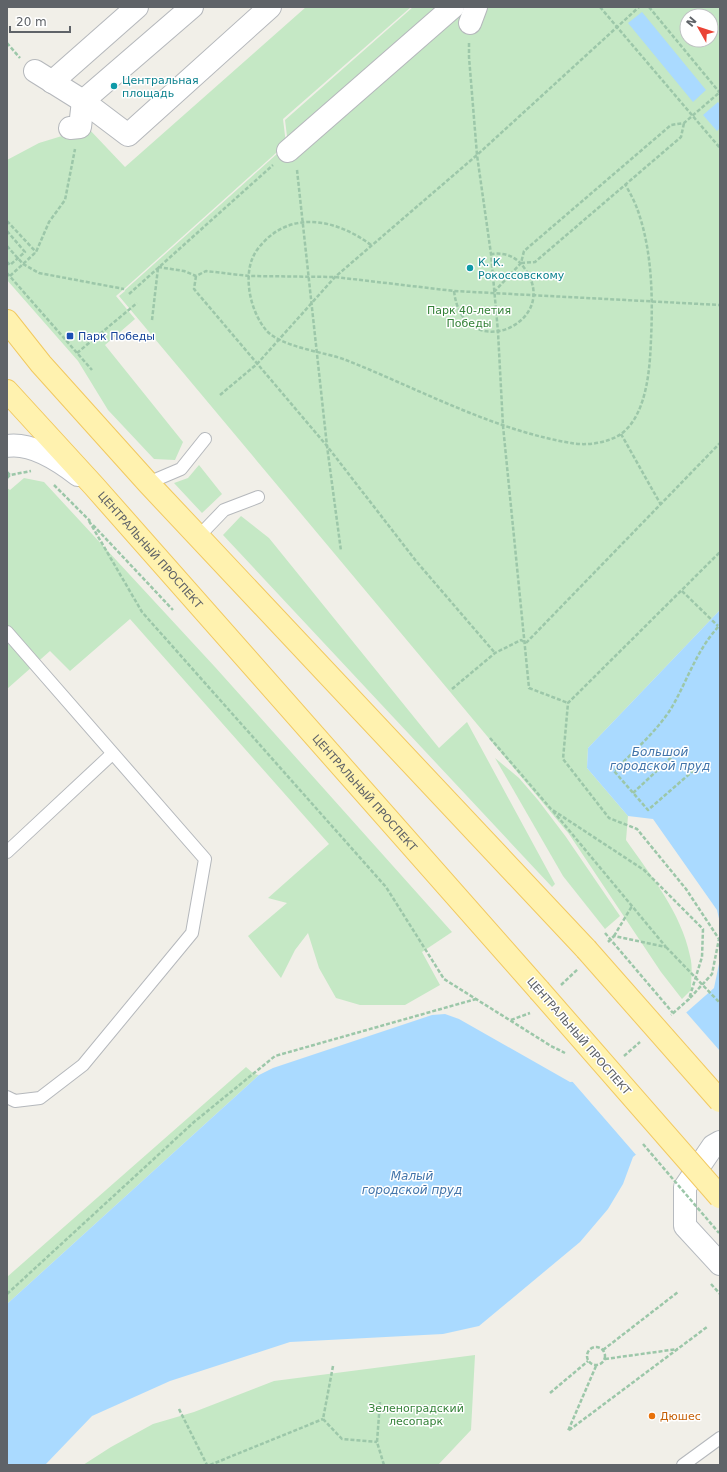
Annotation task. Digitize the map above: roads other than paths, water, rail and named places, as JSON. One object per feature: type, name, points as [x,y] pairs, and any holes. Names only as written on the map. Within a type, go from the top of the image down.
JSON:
[{"type":"main road","points":[[7,321],[41,364],[148,483],[586,950],[720,1102]]},
{"type":"main road","name":"ЦЕНТРАЛЬНЫЙ ПРОСПЕКТ","points":[[7,391],[94,486],[720,1197]]},
{"type":"street","points":[[137,7],[44,76],[83,101],[128,135],[270,7]]},
{"type":"street","points":[[75,128],[83,101],[192,7]]},
{"type":"street","points":[[293,159],[306,134],[453,7]]},
{"type":"street","points":[[7,446],[29,448],[59,461],[94,486]]},
{"type":"street","points":[[720,1142],[712,1146],[685,1187],[685,1226],[720,1264]]},
{"type":"lane","points":[[148,483],[181,469],[205,439]]},
{"type":"lane","points":[[199,536],[224,510],[258,497]]},
{"type":"lane","points":[[7,632],[205,859],[192,933],[83,1065],[40,1098],[15,1102],[7,1097]]},
{"type":"lane","points":[[7,852],[112,754]]},
{"type":"lane","points":[[683,1465],[720,1438]]},
{"type":"water","points":[[642,12],[706,90],[693,102],[628,23]]},
{"type":"water","points":[[718,102],[720,105],[720,128],[717,131],[703,115]]},
{"type":"water","name":"Большой городской пруд","points":[[720,610],[720,923],[717,910],[653,819],[628,816],[587,768],[588,748]]},
{"type":"water","name":"Малый городской пруд","points":[[720,959],[720,1087],[633,1157],[623,1184],[608,1209],[580,1242],[479,1326],[443,1334],[290,1342],[170,1381],[92,1416],[45,1465],[7,1465],[7,1304],[259,1075],[273,1068],[432,1015],[445,1014],[459,1019],[570,1082],[611,1079],[714,988]]},
{"type":"place","name":"Центральная площадь","points":[[114,86]]},
{"type":"place","name":"К. К. Рокоссовскому","points":[[470,268]]},
{"type":"place","name":"Парк Победы","points":[[70,336]]},
{"type":"place","name":"Дюшес","points":[[652,1416]]},
{"type":"park label","name":"Парк 40-летия Победы","points":[[469,316]]},
{"type":"park label","name":"Зеленоградский лесопарк","points":[[416,1414]]}]
